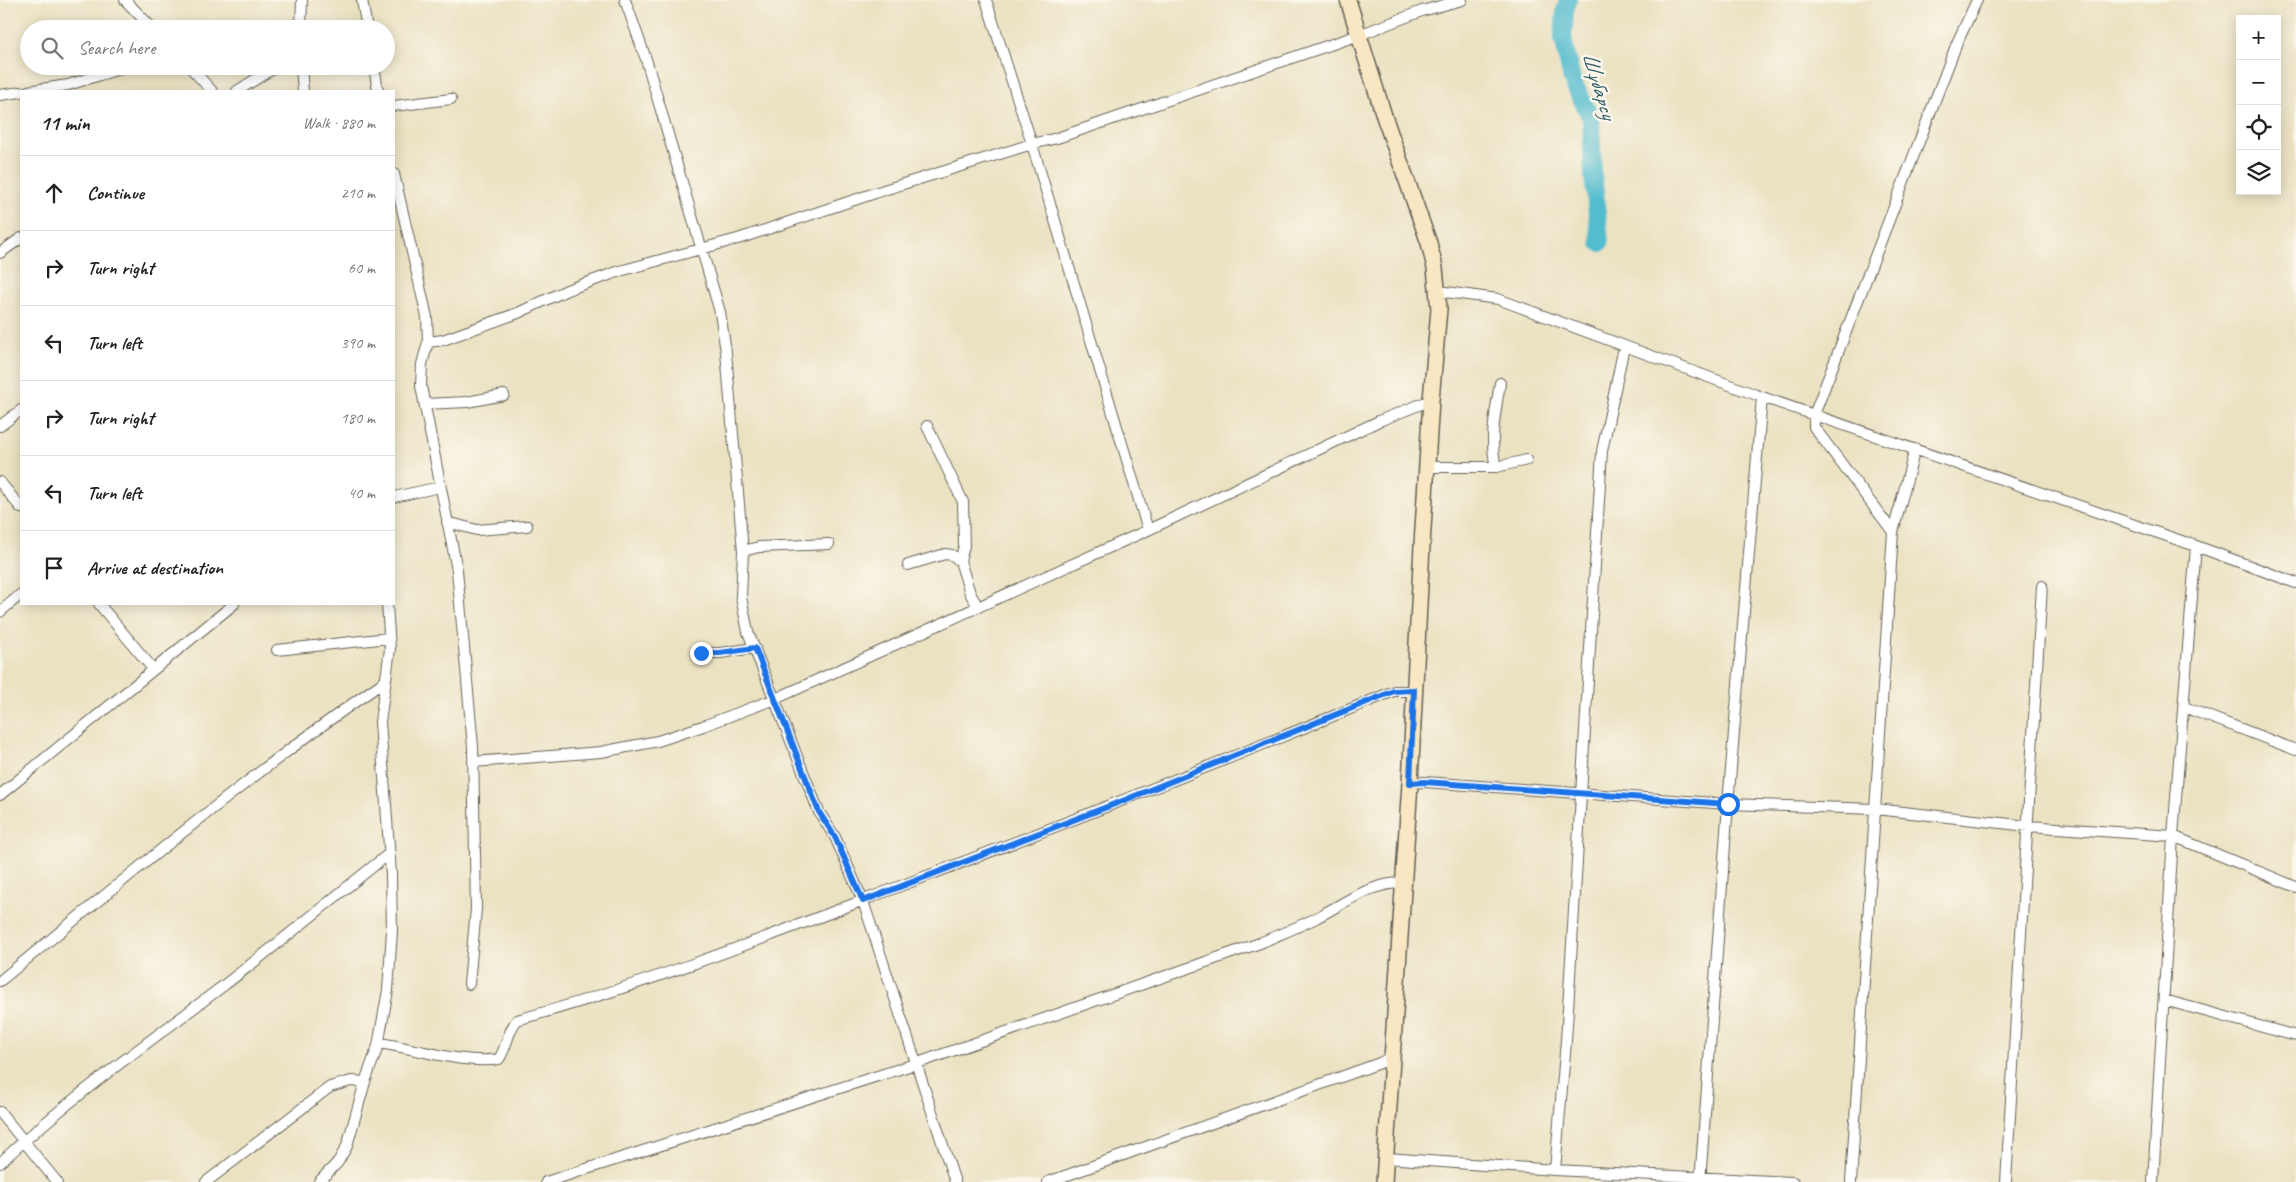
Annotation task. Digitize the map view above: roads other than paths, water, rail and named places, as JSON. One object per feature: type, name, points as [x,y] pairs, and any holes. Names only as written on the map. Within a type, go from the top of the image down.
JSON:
[{"type":"street","points":[[125,0],[144,20]]},
{"type":"street","points":[[301,20],[302,0]]},
{"type":"street","points":[[362,0],[365,20]]},
{"type":"street","points":[[625,0],[646,60],[720,312],[726,352],[743,551],[741,597],[748,632],[819,812],[835,837],[863,901],[955,1182]]},
{"type":"street","points":[[986,0],[1032,144],[1148,530]]},
{"type":"street","points":[[1348,0],[1385,119],[1428,243],[1438,291],[1438,331],[1426,468],[1410,783],[1384,1182]]},
{"type":"street","points":[[428,342],[443,340],[508,316],[567,290],[620,271],[741,238],[1032,144],[1057,138],[1359,35],[1422,11],[1462,0]]},
{"type":"street","points":[[1893,532],[1814,427],[1814,415],[1957,43],[1977,0]]},
{"type":"street","points":[[34,90],[68,84],[98,75]]},
{"type":"street","points":[[197,75],[211,90]]},
{"type":"street","points":[[239,90],[263,75]]},
{"type":"street","points":[[302,75],[303,90]]},
{"type":"street","points":[[375,75],[378,90]]},
{"type":"street","points":[[0,94],[20,92]]},
{"type":"street","points":[[395,106],[451,99]]},
{"type":"street","points":[[395,178],[427,317],[428,342],[422,364],[421,386],[457,570],[473,762],[476,909],[469,984]]},
{"type":"street","points":[[0,253],[20,239]]},
{"type":"street","points":[[1438,291],[1498,299],[1762,397],[2196,546],[2296,584]]},
{"type":"street","points":[[1555,1170],[1566,1041],[1602,451],[1624,347]]},
{"type":"street","points":[[1496,467],[1493,454],[1493,434],[1500,383]]},
{"type":"street","points":[[425,404],[466,402],[504,395]]},
{"type":"street","points":[[1700,1180],[1728,804],[1762,397]]},
{"type":"street","points":[[473,762],[601,752],[658,741],[775,699],[1148,530],[1379,421],[1431,400]]},
{"type":"street","points":[[0,426],[20,411]]},
{"type":"street","points":[[927,426],[962,502],[964,546],[960,561],[970,593],[978,607]]},
{"type":"street","points":[[1851,1182],[1893,532],[1915,449]]},
{"type":"street","points":[[1426,468],[1496,467],[1527,460]]},
{"type":"street","points":[[0,482],[20,507]]},
{"type":"street","points":[[395,497],[440,487]]},
{"type":"street","points":[[447,522],[478,530],[527,526]]},
{"type":"street","points":[[743,551],[759,547],[828,544]]},
{"type":"street","points":[[2153,1182],[2173,836],[2196,546]]},
{"type":"street","points":[[908,565],[945,554],[952,555],[960,561]]},
{"type":"street","points":[[2006,1182],[2042,586]]},
{"type":"street","points":[[0,612],[20,595]]},
{"type":"street","points":[[100,605],[153,669]]},
{"type":"street","points":[[0,795],[233,605]]},
{"type":"street","points":[[320,1182],[338,1162],[347,1146],[365,1082],[379,1043],[389,980],[392,931],[390,853],[380,722],[390,649],[387,605]]},
{"type":"street","points":[[277,650],[390,638]]},
{"type":"street","points":[[701,653],[720,653],[755,648]]},
{"type":"street","points":[[0,981],[232,794],[338,714],[385,682]]},
{"type":"street","points":[[379,1043],[488,1061],[499,1059],[506,1049],[517,1020],[678,969],[863,901],[1134,796],[1394,691],[1414,690]]},
{"type":"street","points":[[2184,707],[2296,750]]},
{"type":"street","points":[[1410,783],[1425,782],[1728,804],[1876,809],[2028,826],[2173,836],[2296,886]]},
{"type":"street","points":[[0,1163],[23,1140],[171,1023],[223,986],[390,853]]},
{"type":"street","points":[[546,1182],[915,1064],[1260,943],[1312,920],[1376,887],[1390,883],[1403,883]]},
{"type":"street","points":[[2164,1000],[2296,1036]]},
{"type":"street","points":[[1048,1182],[1371,1066],[1393,1056]]},
{"type":"street","points":[[206,1182],[330,1087],[350,1081],[365,1082]]},
{"type":"street","points":[[0,1112],[56,1182]]},
{"type":"street","points":[[1386,1158],[1700,1180],[1793,1182]]},
{"type":"waterway","name":"Шұбарсу","points":[[1568,0],[1565,11],[1563,38],[1572,80],[1591,118],[1593,175],[1600,243]]}]
